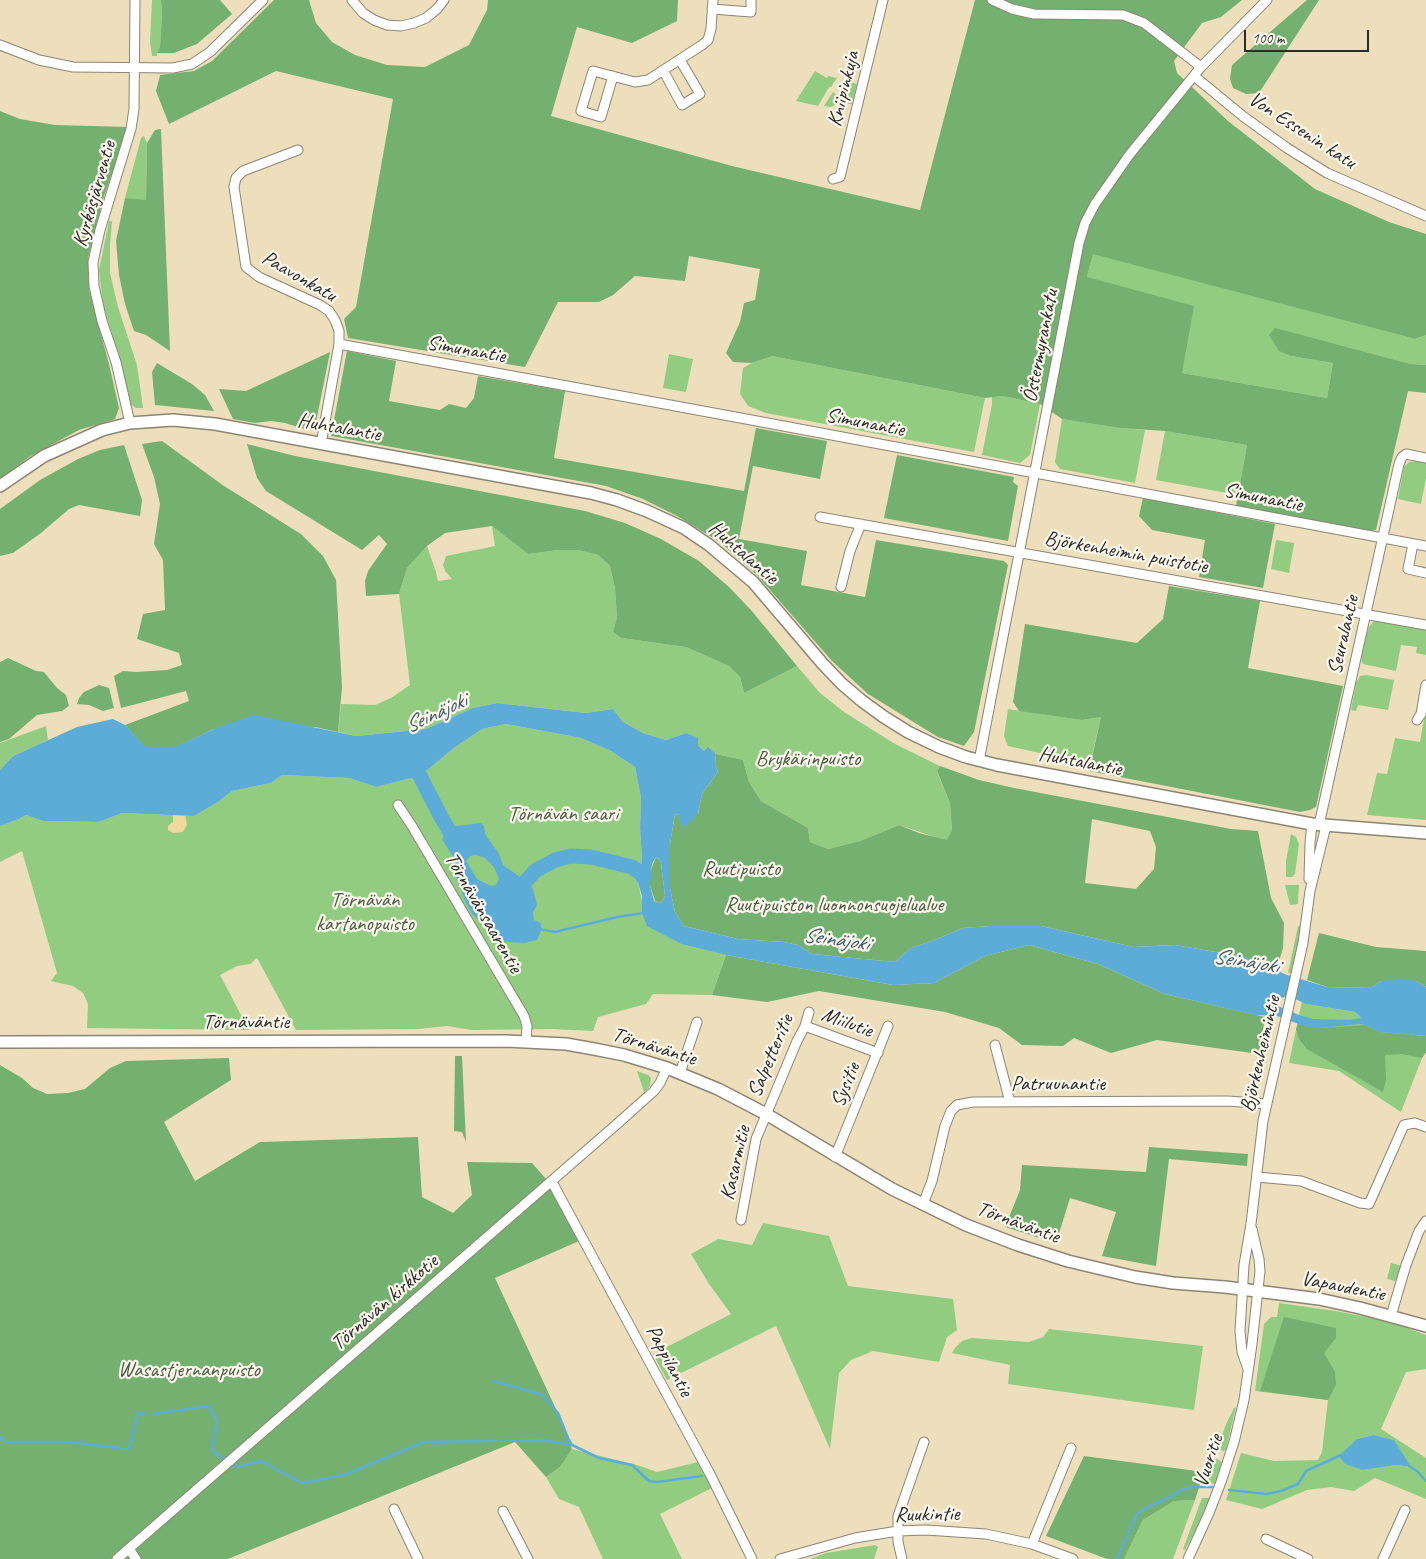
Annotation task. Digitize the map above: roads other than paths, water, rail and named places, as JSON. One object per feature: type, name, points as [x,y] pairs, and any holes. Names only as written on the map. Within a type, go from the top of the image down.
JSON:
[{"type":"main road","name":"Huhtalantie","points":[[0,486],[44,456],[102,430],[130,423],[173,420],[215,424],[591,493],[646,511],[684,528],[709,545],[753,582],[822,664],[842,684],[862,701],[908,732],[940,747],[979,761],[1020,770],[1319,825],[1426,833]]},
{"type":"main road","name":"Törnäväntie","points":[[0,1042],[526,1042],[566,1044],[594,1049],[624,1055],[680,1072],[718,1089],[766,1114],[835,1157],[892,1189],[966,1225],[1018,1245],[1099,1269],[1173,1283],[1251,1291]]},
{"type":"main road","name":"Vapaudentie","points":[[1251,1291],[1319,1299],[1426,1326]]},
{"type":"street","name":"Kyrkösjärventie","points":[[130,423],[116,362],[102,321],[94,286],[93,262],[100,230],[131,129],[134,109],[135,0]]},
{"type":"street","points":[[0,45],[39,60],[73,67],[173,68],[192,64],[210,52],[263,0]]},
{"type":"street","points":[[352,0],[363,13],[374,20],[387,25],[400,26],[414,24],[426,18],[444,0]]},
{"type":"street","points":[[612,76],[601,117],[581,111],[593,71],[635,82],[648,80],[708,40],[713,5],[751,12],[751,0]]},
{"type":"street","name":"Kniipinkuja","points":[[833,180],[840,177],[883,0]]},
{"type":"street","points":[[992,0],[1012,9],[1034,14],[1123,14],[1144,23],[1202,67]]},
{"type":"street","name":"Östermyrankatu","points":[[979,761],[1079,243],[1085,223],[1095,204],[1130,154],[1202,67],[1267,0]]},
{"type":"street","points":[[663,70],[682,105],[700,94],[680,60]]},
{"type":"street","name":"Von Essenin katu","points":[[1194,76],[1287,148],[1328,173],[1426,216]]},
{"type":"street","name":"Paavonkatu","points":[[298,150],[243,171],[236,178],[234,187],[246,267],[259,277],[300,295],[329,311],[339,331],[339,344],[321,444]]},
{"type":"street","name":"Simunantie","points":[[339,344],[746,418],[1426,546]]},
{"type":"street","name":"Seuralantie","points":[[1319,825],[1399,464],[1402,457],[1406,454],[1426,458]]},
{"type":"street","name":"Björkenheimin puistotie","points":[[820,517],[1426,625]]},
{"type":"street","points":[[842,587],[850,552],[861,524]]},
{"type":"street","points":[[1413,544],[1408,569],[1426,572]]},
{"type":"street","points":[[1417,720],[1421,714],[1426,685]]},
{"type":"street","name":"Törnävänsaarentie","points":[[398,805],[524,1016],[527,1026],[526,1042]]},
{"type":"street","name":"Björkenheimintie","points":[[1310,892],[1309,859],[1319,825]]},
{"type":"street","name":"Björkenheimintie","points":[[1251,1291],[1244,1265],[1266,1104],[1283,1036],[1305,932],[1319,825]]},
{"type":"street","name":"Salpetteritie","points":[[766,1114],[796,1041],[805,1026],[808,1012]]},
{"type":"street","points":[[680,1072],[697,1022]]},
{"type":"street","name":"Miilutie","points":[[805,1026],[878,1052]]},
{"type":"street","name":"Sysitie","points":[[835,1157],[888,1026]]},
{"type":"street","points":[[995,1045],[1010,1102]]},
{"type":"street","name":"Törnävän kirkkotie","points":[[117,1559],[552,1182],[654,1090],[660,1083],[667,1068]]},
{"type":"street","name":"Patruunantie","points":[[923,1204],[932,1181],[945,1126],[951,1111],[956,1105],[966,1102],[1228,1101],[1266,1104]]},
{"type":"street","name":"Kasarmitie","points":[[741,1220],[756,1139],[766,1114]]},
{"type":"street","points":[[1257,1177],[1301,1181],[1369,1204],[1404,1125],[1415,1123],[1426,1127]]},
{"type":"street","name":"Pappilantie","points":[[552,1182],[710,1474],[752,1559]]},
{"type":"street","points":[[1391,1316],[1406,1266],[1419,1231],[1426,1221]]},
{"type":"street","name":"Björkenheimintie","points":[[1251,1224],[1259,1258],[1251,1291]]},
{"type":"street","name":"Vuoritie","points":[[1248,1369],[1242,1352],[1240,1331],[1251,1291]]},
{"type":"street","name":"Vuoritie","points":[[1188,1559],[1209,1513],[1234,1442],[1244,1400],[1248,1369],[1251,1291]]},
{"type":"street","points":[[902,1559],[898,1542],[898,1516],[924,1442]]},
{"type":"street","points":[[1032,1544],[1071,1448]]},
{"type":"street","points":[[394,1509],[418,1559]]},
{"type":"street","points":[[1383,1559],[1405,1510]]},
{"type":"street","points":[[503,1511],[528,1559]]},
{"type":"street","name":"Ruukintie","points":[[780,1559],[855,1538],[898,1531],[926,1530],[986,1534],[1032,1544],[1073,1559]]},
{"type":"street","points":[[1266,1539],[1308,1559]]},
{"type":"street","points":[[129,1549],[136,1559]]},
{"type":"water","name":"Seinäjoki","points":[[497,703],[586,713],[613,709],[623,722],[643,733],[666,740],[686,733],[698,738],[698,745],[704,751],[708,747],[716,754],[715,764],[718,772],[702,794],[698,814],[685,827],[681,824],[679,815],[675,814],[670,844],[670,888],[675,912],[684,926],[738,939],[784,942],[798,945],[812,954],[895,962],[911,948],[963,928],[992,926],[1041,926],[1134,947],[1175,945],[1245,957],[1287,975],[1327,987],[1371,988],[1381,981],[1403,979],[1416,981],[1426,987],[1426,1036],[1380,1032],[1359,1024],[1320,1028],[1307,1027],[1277,1016],[1255,1015],[1165,994],[1098,964],[1029,945],[985,956],[934,983],[893,985],[726,955],[681,944],[647,926],[642,913],[642,896],[638,883],[632,875],[634,869],[642,866],[641,798],[635,767],[611,751],[581,738],[506,724],[482,729],[454,748],[420,776],[376,787],[349,778],[282,775],[271,783],[232,791],[194,816],[122,813],[99,822],[43,821],[26,815],[0,826],[0,770],[13,756],[77,727],[113,719],[125,725],[146,748],[173,748],[214,729],[254,715],[356,736],[426,729],[473,708]],"holes":[[[656,857],[661,863],[665,896],[662,902],[659,903],[654,901],[650,885],[650,872]],[[1291,997],[1306,1004],[1355,1012],[1361,1018],[1349,1020],[1313,1019],[1271,1003],[1273,998]]]},
{"type":"water","points":[[481,823],[484,826],[485,834],[499,854],[503,865],[526,881],[533,889],[537,905],[533,912],[534,920],[541,923],[541,931],[537,940],[524,943],[493,941],[483,923],[473,915],[457,880],[453,857],[442,839],[448,829],[456,826]],"holes":[[[476,855],[485,858],[494,867],[499,879],[496,885],[491,886],[477,879],[466,861],[470,856]]]},
{"type":"water","points":[[1373,1435],[1394,1440],[1411,1467],[1396,1465],[1363,1470],[1345,1464],[1339,1456],[1357,1439]]},
{"type":"waterway","points":[[420,776],[459,847]]},
{"type":"waterway","points":[[511,892],[519,889],[535,871],[555,860],[571,856],[591,857],[632,867],[645,876]]},
{"type":"waterway","points":[[539,929],[555,932],[617,917],[643,913]]},
{"type":"waterway","points":[[494,1381],[543,1395],[558,1413],[572,1445]]},
{"type":"waterway","points":[[153,1414],[208,1406],[217,1421],[212,1450],[224,1459]]},
{"type":"waterway","points":[[0,1437],[5,1442],[68,1442],[129,1449],[138,1413],[144,1414]]},
{"type":"waterway","points":[[234,1465],[236,1467],[261,1461],[302,1483],[344,1475],[424,1442],[543,1440],[572,1445],[599,1458],[632,1465],[649,1481],[657,1482],[702,1476]]},
{"type":"waterway","points":[[1229,1490],[1267,1494],[1281,1491],[1298,1484],[1306,1471],[1341,1455]]},
{"type":"waterway","points":[[1409,1466],[1417,1471],[1426,1481]]},
{"type":"waterway","points":[[1117,1559],[1137,1514],[1181,1490],[1191,1487],[1212,1487]]},
{"type":"park label","name":"Brykärinpuisto","points":[[808,759]]},
{"type":"park label","name":"Törnävän saari","points":[[563,814]]},
{"type":"park label","name":"Ruutipuisto","points":[[741,869]]},
{"type":"park label","name":"Ruutipuiston luonnonsuojelualue","points":[[834,905]]},
{"type":"park label","name":"Törnävän kartanopuisto","points":[[365,912]]},
{"type":"park label","name":"Wasastjernanpuisto","points":[[189,1370]]}]
